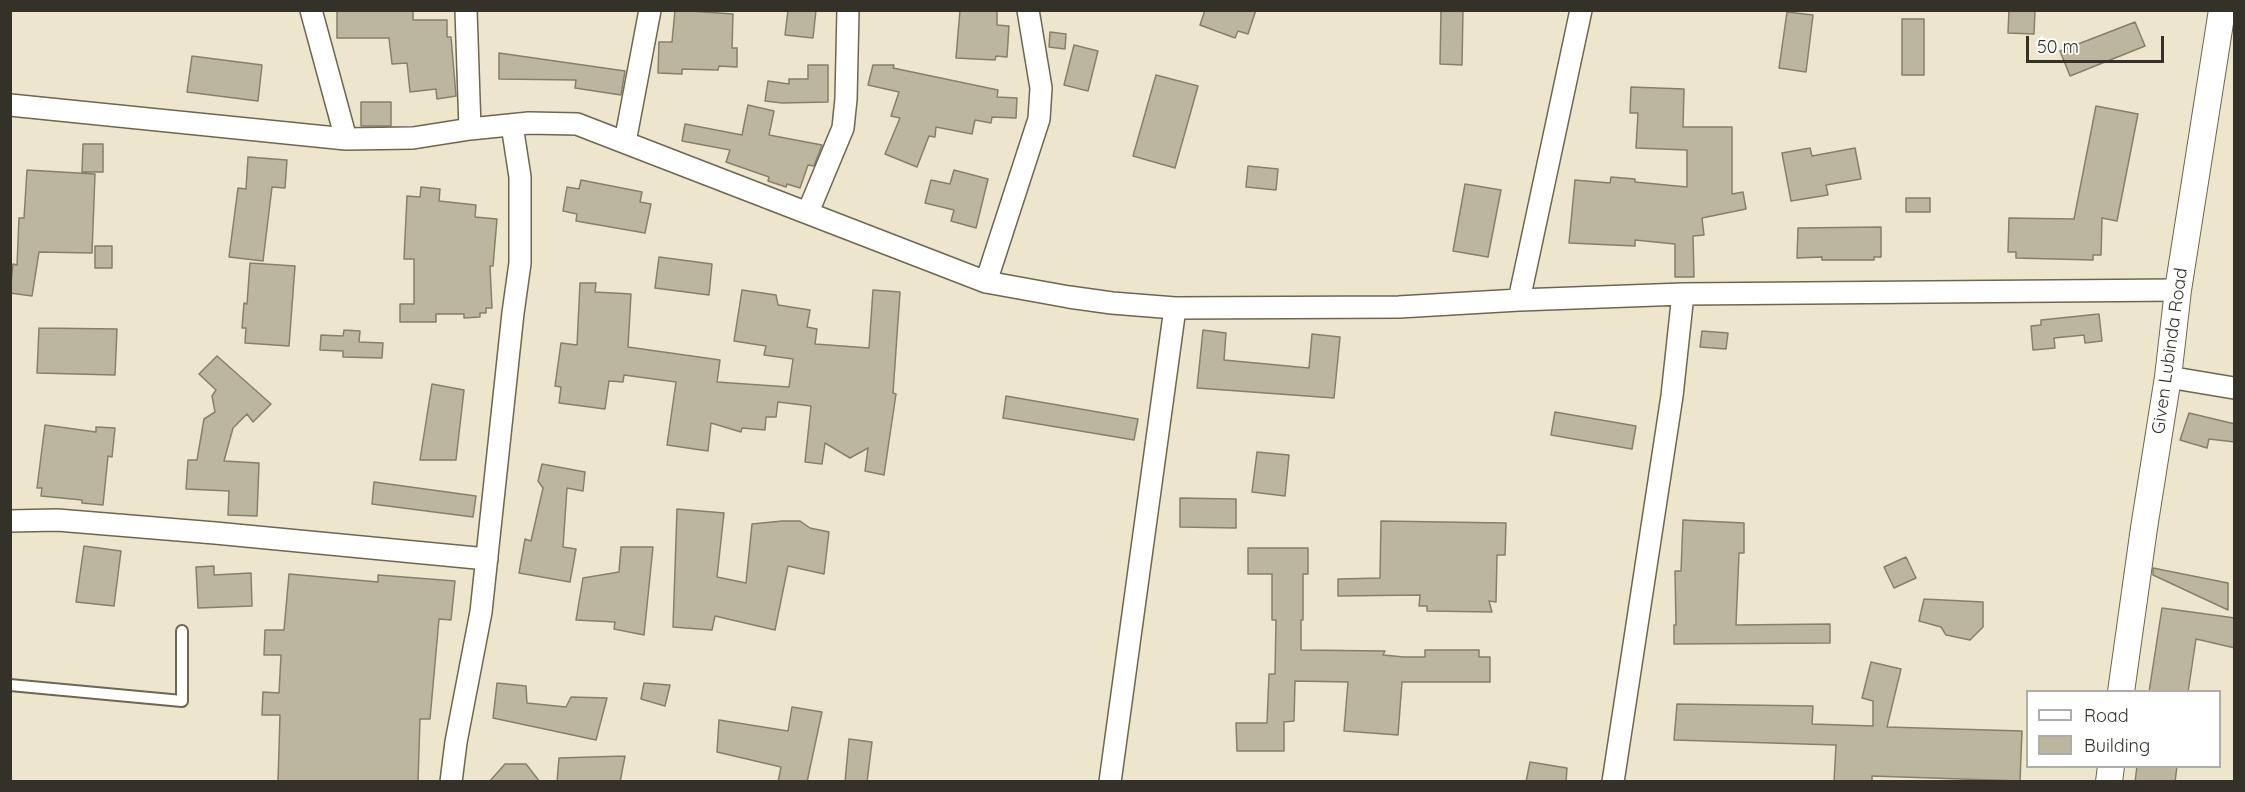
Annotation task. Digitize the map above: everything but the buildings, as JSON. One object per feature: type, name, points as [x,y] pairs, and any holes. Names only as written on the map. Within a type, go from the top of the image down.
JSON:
[{"type":"street","points":[[311,10],[346,139]]},
{"type":"street","points":[[466,10],[470,129]]},
{"type":"street","points":[[625,142],[650,10]]},
{"type":"street","points":[[808,212],[843,128],[848,10]]},
{"type":"street","points":[[986,282],[1040,119],[1041,88],[1028,10]]},
{"type":"street","points":[[1519,300],[1581,10]]},
{"type":"street","name":"Given Lubinda Road","points":[[2121,690],[2168,377],[2178,290],[2221,11]]},
{"type":"street","points":[[10,105],[346,139],[413,138],[529,123],[577,123],[986,282],[1069,297],[1175,308],[1399,307],[1683,294],[2178,290]]},
{"type":"street","points":[[451,782],[479,629],[520,263],[520,177],[512,125]]},
{"type":"street","points":[[1613,782],[1672,396],[1683,294]]},
{"type":"street","points":[[1110,782],[1175,308]]},
{"type":"street","points":[[2168,377],[2235,388]]},
{"type":"street","points":[[10,521],[57,520],[487,559]]},
{"type":"lane","points":[[10,686],[182,701],[182,631]]}]
